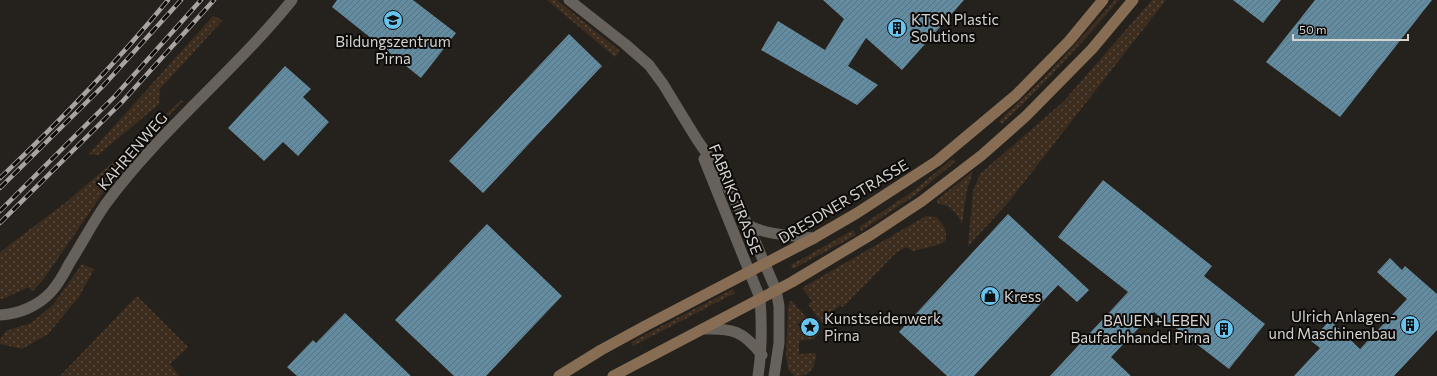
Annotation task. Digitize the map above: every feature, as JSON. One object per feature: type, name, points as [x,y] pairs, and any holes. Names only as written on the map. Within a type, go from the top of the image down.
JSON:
[{"type":"main road","name":"DRESDNER STRASSE","points":[[559,376],[601,350],[814,238],[857,213],[937,161],[1016,95],[1069,41],[1103,0]]},
{"type":"main road","points":[[613,376],[776,290],[903,215],[982,155],[1026,116],[1092,49],[1133,0]]},
{"type":"street","name":"KAHRENWEG","points":[[0,316],[11,315],[27,309],[41,301],[51,292],[62,277],[104,206],[132,169],[169,129],[251,48],[292,0]]},
{"type":"street","name":"FABRIKSTRASSE","points":[[569,0],[649,65],[664,84],[696,138],[721,175],[748,225],[776,290],[779,343],[774,376]]},
{"type":"street","name":"FABRIKSTRASSE","points":[[696,138],[760,298],[762,355],[758,376]]},
{"type":"street","name":"FABRIKSTRASSE","points":[[748,225],[758,230],[772,233],[814,238]]},
{"type":"street","points":[[703,329],[722,329],[734,331],[751,342],[762,355]]},
{"type":"shaded area","points":[[547,0],[557,0],[620,51],[615,57]]},
{"type":"shaded area","points":[[1115,0],[1119,0],[1062,64],[1002,124],[999,121],[1048,74]]},
{"type":"shaded area","points":[[1152,0],[1166,0],[1007,204],[968,246],[973,191],[980,174],[1063,102]]},
{"type":"shaded area","points":[[213,16],[223,20],[160,89],[159,104],[98,155],[89,154]]},
{"type":"shaded area","points":[[181,100],[183,101],[135,150],[107,187],[43,280],[32,292],[29,287],[0,299],[0,252],[65,203],[118,158]]},
{"type":"shaded area","points":[[952,159],[955,162],[914,196],[861,231],[859,227],[912,192]]},
{"type":"shaded area","points":[[973,171],[967,190],[962,224],[953,210],[942,204],[938,204],[937,200]]},
{"type":"shaded area","points":[[926,216],[936,217],[941,222],[946,233],[946,240],[941,244],[913,251],[906,247],[897,252],[843,307],[840,305],[831,313],[835,317],[827,324],[822,323],[808,304],[812,301],[802,288]]},
{"type":"shaded area","points":[[853,230],[856,235],[793,269],[791,265]]},
{"type":"shaded area","points":[[82,264],[94,269],[79,297],[48,334],[22,349],[0,344],[0,340],[6,331],[31,323],[53,305]]},
{"type":"shaded area","points":[[733,289],[735,293],[633,346],[631,342]]},
{"type":"shaded area","points":[[137,296],[188,347],[170,364],[179,375],[60,376]]},
{"type":"shaded area","points":[[791,300],[806,317],[797,325],[808,336],[817,329],[820,332],[814,339],[799,341],[799,354],[816,353],[815,363],[811,370],[800,376],[794,376],[788,369],[786,356],[788,307]]},
{"type":"building","points":[[337,0],[413,0],[456,33],[421,78],[332,7]]},
{"type":"building","points":[[823,0],[964,0],[902,70],[866,38],[848,66],[878,85],[857,105],[761,50],[778,21],[825,50],[844,19]]},
{"type":"building","points":[[1233,0],[1281,0],[1263,23]]},
{"type":"building","points":[[1315,0],[1432,0],[1340,117],[1266,62]]},
{"type":"building","points":[[569,34],[602,66],[483,193],[449,161]]},
{"type":"building","points":[[285,66],[311,89],[303,97],[329,122],[298,156],[283,142],[264,161],[228,128]]},
{"type":"building","points":[[1103,180],[1212,266],[1204,276],[1265,324],[1229,369],[1154,312],[1111,357],[1131,376],[1050,376],[1128,292],[1058,237]]},
{"type":"building","name":"Kress","points":[[1008,214],[1089,290],[1077,302],[1058,285],[974,376],[947,376],[899,332]]},
{"type":"building","points":[[487,224],[562,296],[486,376],[454,376],[395,320]]},
{"type":"building","name":"Ulrich Anlagen- und Maschinenbau","points":[[1390,258],[1402,270],[1405,266],[1437,294],[1437,330],[1394,376],[1294,376],[1320,348],[1311,341],[1330,320],[1360,349],[1407,299],[1377,272]]},
{"type":"building","points":[[345,313],[411,376],[297,376],[287,367],[313,340],[316,343]]},
{"type":"railway","points":[[0,178],[87,92],[168,0]]},
{"type":"railway","points":[[0,188],[103,86],[181,0]]},
{"type":"railway","points":[[0,211],[115,96],[201,0]]},
{"type":"railway","points":[[0,223],[122,102],[214,0]]},
{"type":"place","name":"Bildungszentrum Pirna","points":[[393,20]]},
{"type":"place","name":"KTSN Plastic Solutions","points":[[897,28]]},
{"type":"place","name":"Kress","points":[[990,296]]},
{"type":"place","name":"Ulrich Anlagen- und Maschinenbau","points":[[1410,325]]},
{"type":"place","name":"Kunstseidenwerk Pirna","points":[[810,327]]},
{"type":"place","name":"BAUEN+LEBEN Baufachhandel Pirna","points":[[1224,329]]}]
